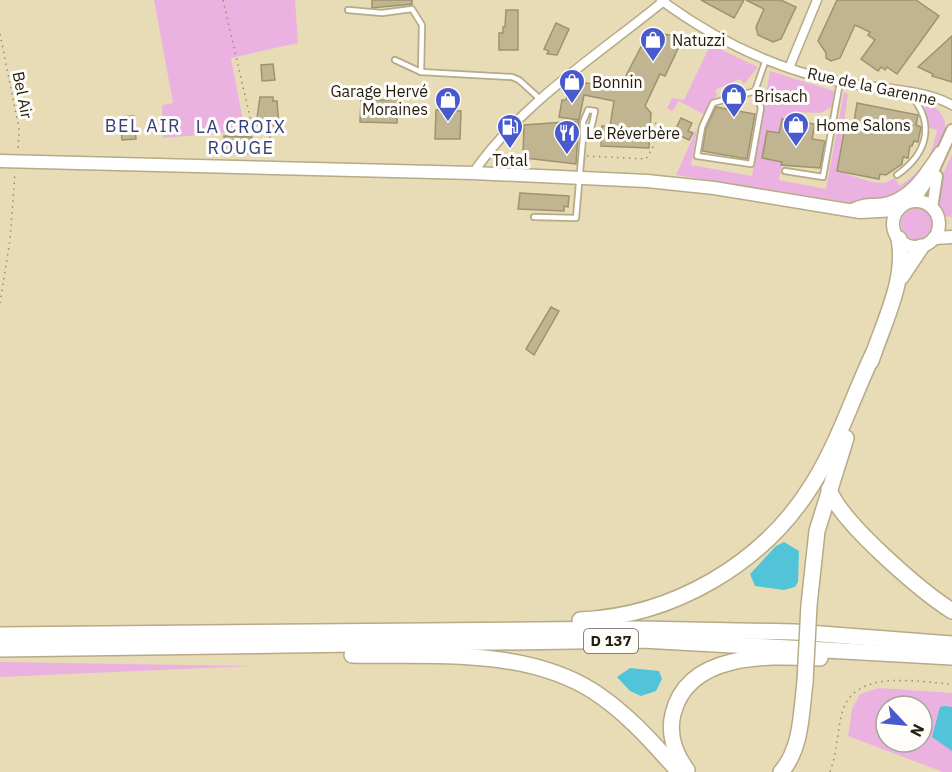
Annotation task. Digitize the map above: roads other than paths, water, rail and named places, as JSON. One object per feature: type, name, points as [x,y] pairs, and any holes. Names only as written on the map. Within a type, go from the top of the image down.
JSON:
[{"type":"highway","points":[[790,772],[801,754],[805,738],[805,682],[814,549],[829,489],[896,285],[900,255],[897,235]]},
{"type":"highway","points":[[896,285],[921,247]]},
{"type":"highway","points":[[512,629],[537,622],[600,619],[652,607],[698,589],[742,561],[783,524],[812,487],[874,352]]},
{"type":"highway","points":[[829,489],[835,504],[851,522],[907,576],[952,611]]},
{"type":"highway","name":"D 137","points":[[0,635],[512,629],[795,632],[952,644]]},
{"type":"highway","name":"D 137","points":[[0,649],[642,640],[945,656]]},
{"type":"highway","points":[[270,645],[286,652],[488,659],[539,668],[582,685],[603,698],[636,726],[679,772]]},
{"type":"highway","points":[[689,772],[674,744],[673,714],[686,688],[713,668],[760,658],[923,662],[945,656]]},
{"type":"highway","points":[[781,772],[792,757],[797,742],[805,682]]},
{"type":"main road","points":[[856,211],[865,203],[888,203],[918,186],[940,153]]},
{"type":"main road","points":[[0,161],[580,178],[714,188],[856,211],[898,210],[914,201],[932,207],[938,220],[934,238]]},
{"type":"main road","points":[[897,235],[894,220],[898,210]]},
{"type":"main road","points":[[856,211],[897,235],[909,246],[921,247],[934,238],[952,237]]},
{"type":"main road","points":[[938,220],[952,227]]},
{"type":"street","points":[[789,68],[817,0]]},
{"type":"street","points":[[473,174],[483,158],[540,99],[663,1]]},
{"type":"street","name":"Rue de la Garenne","points":[[663,1],[705,30],[789,68],[840,82],[940,99],[952,105]]},
{"type":"street","points":[[914,201],[930,178],[952,130]]},
{"type":"street","points":[[932,207],[935,181],[952,145]]},
{"type":"lane","points":[[348,10],[382,13],[412,9],[422,25],[421,72]]},
{"type":"lane","points":[[755,91],[713,103],[702,127],[697,156],[751,164],[761,108],[755,91],[766,59]]},
{"type":"lane","points":[[395,60],[421,72],[512,77],[519,80],[540,99]]},
{"type":"lane","points":[[785,171],[824,177],[840,82]]},
{"type":"lane","points":[[897,175],[913,164],[924,143],[926,130],[923,112],[909,93]]},
{"type":"lane","points":[[534,217],[576,218],[583,122],[588,110],[595,111],[591,129],[583,138]]},
{"type":"water","points":[[784,542],[799,551],[798,582],[795,587],[784,590],[755,586],[750,574],[776,546]]},
{"type":"water","points":[[630,668],[659,671],[662,679],[656,691],[641,696],[630,691],[617,677]]},
{"type":"water","points":[[940,707],[952,707],[952,751],[934,738]]},
{"type":"place","name":"Natuzzi","points":[[653,63]]},
{"type":"place","name":"Bonnin","points":[[572,105]]},
{"type":"place","name":"Brisach","points":[[734,119]]},
{"type":"place","name":"Garage Hervé Moraines","points":[[448,123]]},
{"type":"place","name":"Home Salons","points":[[796,148]]},
{"type":"place","name":"Total","points":[[510,150]]},
{"type":"place","name":"Le Réverbère","points":[[567,156]]},
{"type":"district","name":"BEL AIR","points":[[143,126]]},
{"type":"district","name":"LA CROIX ROUGE","points":[[241,137]]}]
